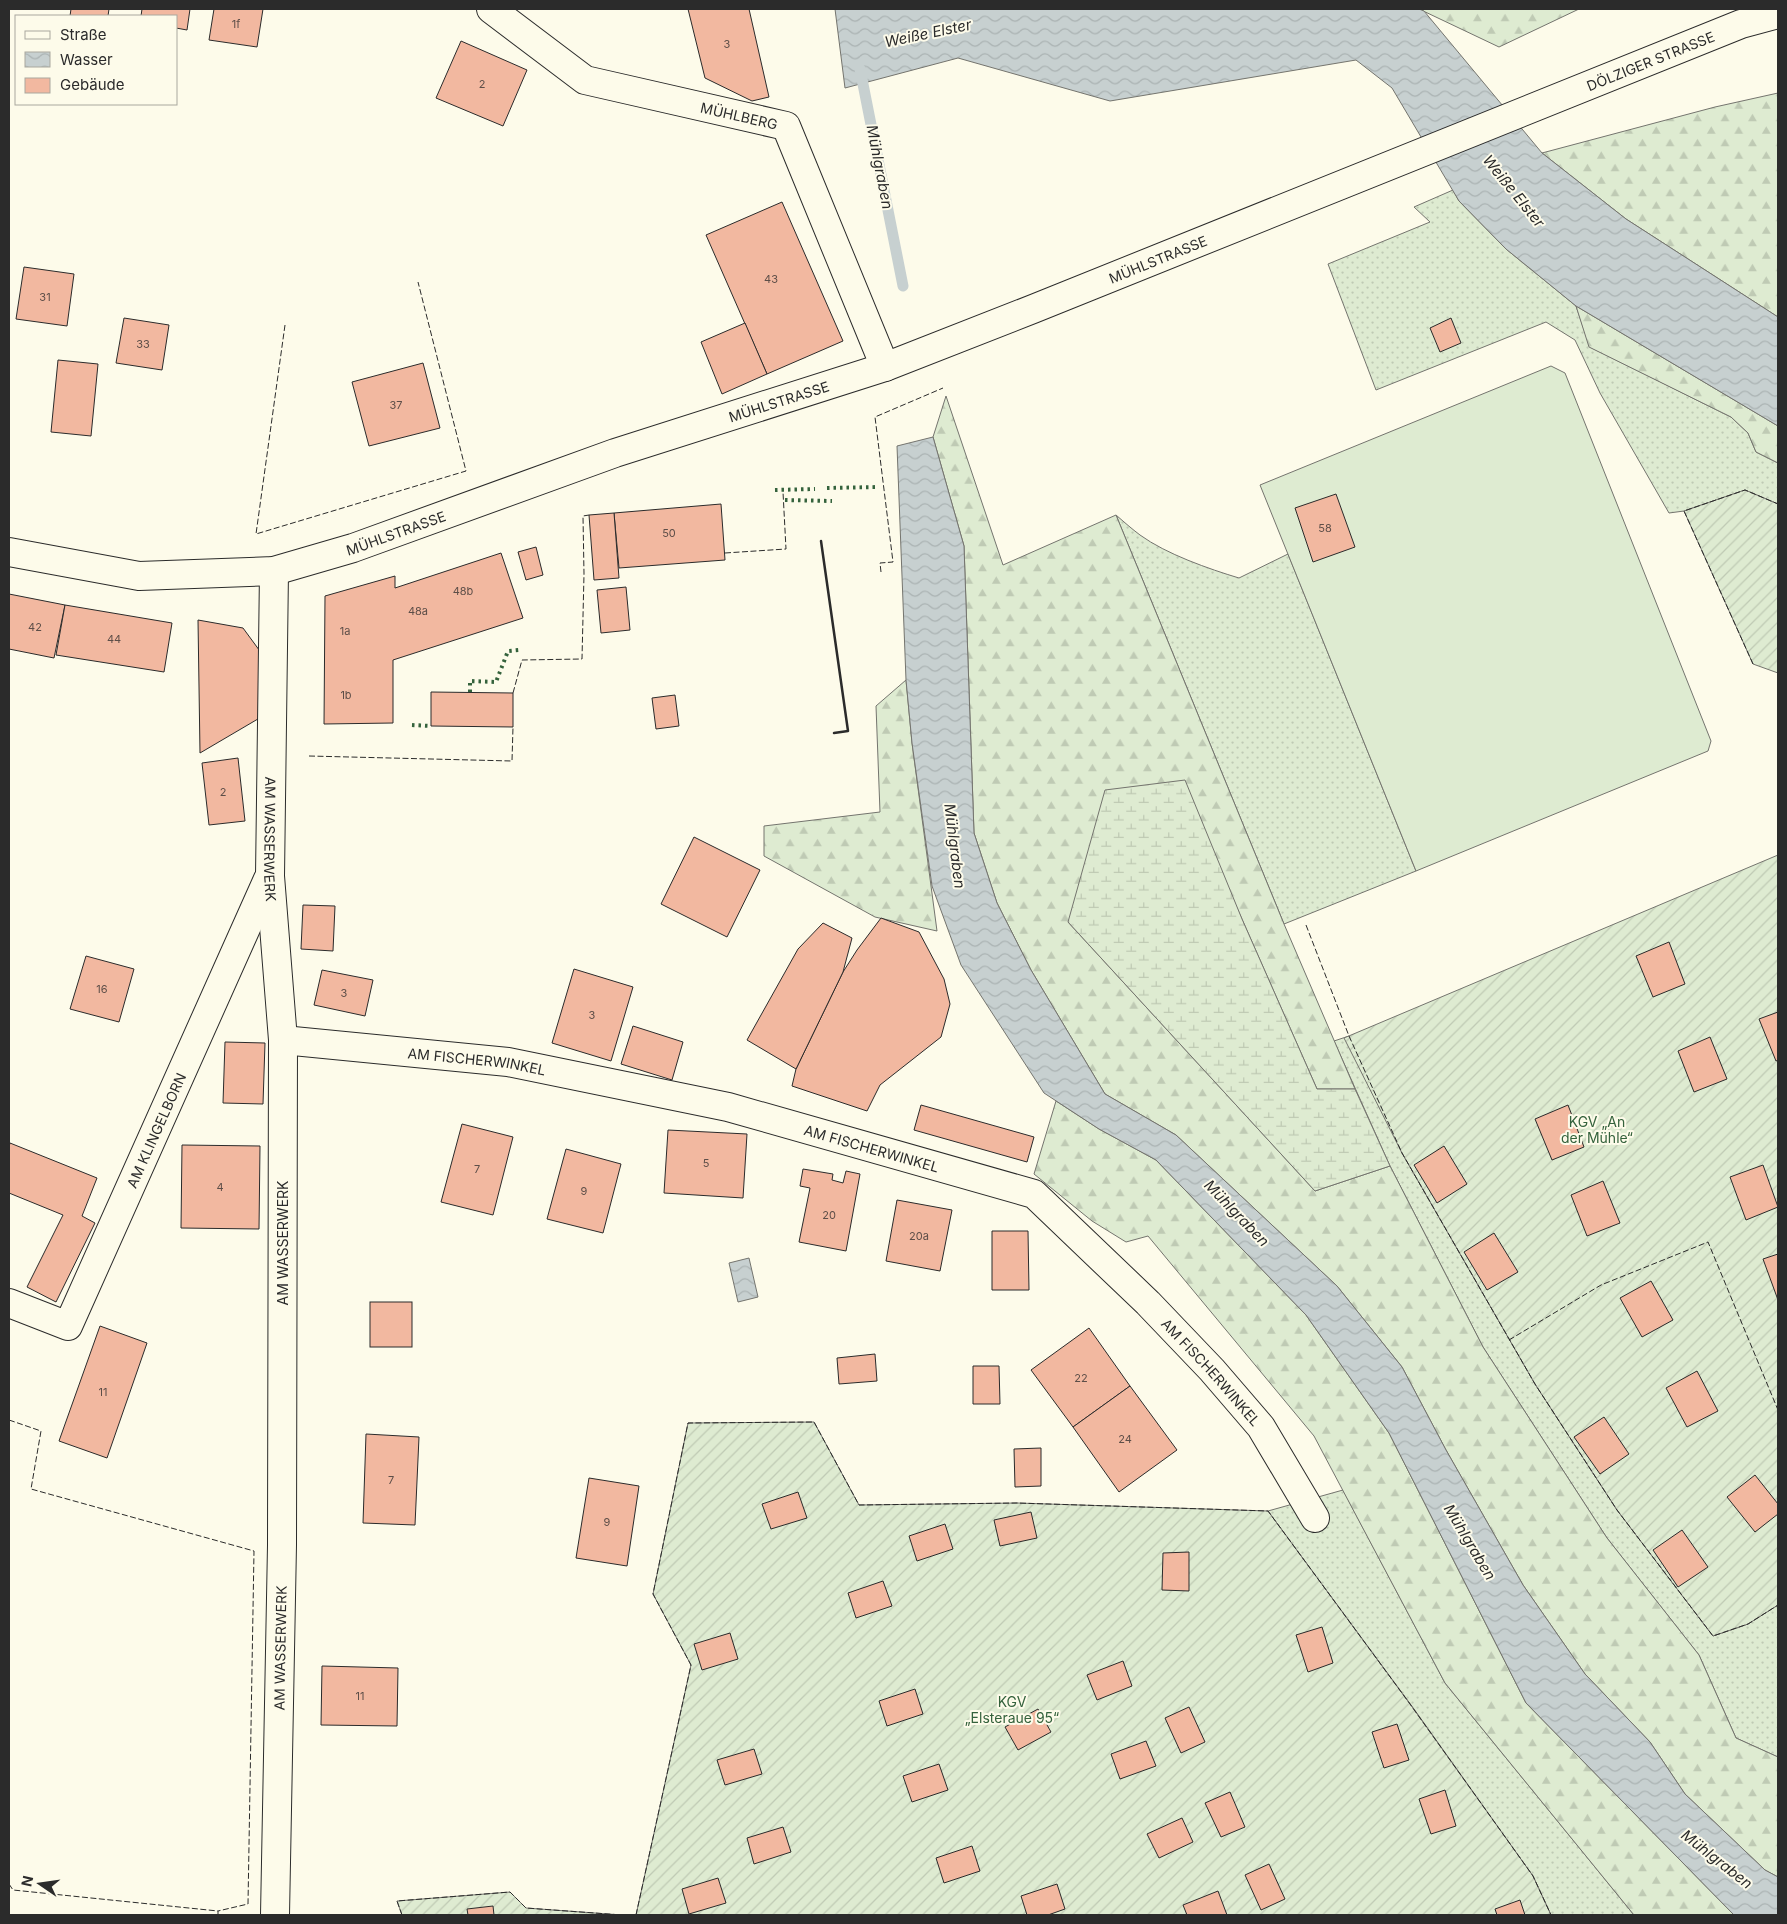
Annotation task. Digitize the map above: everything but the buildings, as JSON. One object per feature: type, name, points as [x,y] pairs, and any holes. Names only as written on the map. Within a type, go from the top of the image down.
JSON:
[{"type":"street","name":"MÜHLBERG","points":[[490,9],[585,80],[786,126],[885,367]]},
{"type":"street","name":"DÖLZIGER STRASSE","points":[[1524,110],[1741,24],[1778,14]]},
{"type":"street","name":"MÜHLSTRASSE","points":[[9,552],[139,576],[274,571],[353,548],[616,453],[885,367],[1524,110]]},
{"type":"street","name":"AM WASSERWERK","points":[[274,571],[270,876],[283,1040],[282,1545],[275,1915]]},
{"type":"street","name":"AM KLINGELBORN","points":[[9,1303],[68,1326],[270,876]]},
{"type":"street","name":"AM FISCHERWINKEL","points":[[283,1040],[508,1062],[718,1105],[1034,1194],[1148,1304],[1218,1377],[1261,1427],[1315,1518]]},
{"type":"green space","points":[[1419,9],[1579,9],[1499,47]]},
{"type":"green space","points":[[1778,93],[1778,317],[1626,219],[1542,153],[1715,107]]},
{"type":"green space","points":[[1453,190],[1459,201],[1506,249],[1576,306],[1590,347],[1731,417],[1748,433],[1756,452],[1778,463],[1778,504],[1745,490],[1684,511],[1669,513],[1600,393],[1575,340],[1546,322],[1376,390],[1328,264],[1430,222],[1414,207]]},
{"type":"green space","points":[[1576,306],[1778,426],[1778,463],[1756,452],[1748,433],[1731,417],[1589,347]]},
{"type":"green space","points":[[1551,366],[1565,373],[1711,741],[1708,751],[1416,871],[1260,485]]},
{"type":"green space","points":[[946,396],[1003,565],[1116,515],[1284,924],[1355,1089],[1317,1089],[1226,883],[1068,922],[1315,1191],[1390,1166],[1483,1347],[1607,1538],[1699,1655],[1736,1738],[1778,1757],[1778,1877],[1765,1870],[1685,1794],[1650,1742],[1585,1674],[1523,1585],[1446,1450],[1402,1367],[1337,1286],[1176,1135],[1105,1094],[1031,970],[997,903],[974,833],[964,546],[933,437]]},
{"type":"green space","points":[[1745,490],[1778,504],[1778,673],[1753,664],[1684,511]]},
{"type":"green space","points":[[1116,515],[1150,542],[1175,555],[1239,578],[1288,554],[1416,871],[1284,924]]},
{"type":"green space","points":[[906,680],[912,743],[937,931],[875,917],[764,856],[764,826],[880,812],[876,706]]},
{"type":"green space","points":[[1185,780],[1242,919],[1317,1089],[1355,1089],[1390,1166],[1315,1191],[1068,922],[1105,790]]},
{"type":"green space","name":"KGV „An der Mühle“","points":[[1778,855],[1778,1605],[1748,1624],[1713,1636],[1617,1510],[1535,1384],[1402,1153],[1344,1038]]},
{"type":"green space","points":[[1349,1036],[1402,1153],[1535,1384],[1617,1510],[1713,1636],[1748,1624],[1778,1605],[1778,1757],[1736,1738],[1699,1655],[1607,1538],[1483,1347],[1390,1166],[1334,1041]]},
{"type":"green space","points":[[1056,1101],[1099,1129],[1156,1160],[1306,1315],[1389,1433],[1526,1703],[1734,1915],[1634,1915],[1445,1683],[1314,1436],[1148,1236],[1126,1242],[1092,1221],[1034,1174]]},
{"type":"green space","name":"KGV „Elsteraue 95“","points":[[814,1422],[859,1505],[1017,1503],[1268,1511],[1410,1704],[1533,1876],[1551,1915],[636,1915],[691,1665],[653,1594],[688,1423]]},
{"type":"green space","points":[[1343,1490],[1445,1683],[1634,1915],[1551,1915],[1533,1876],[1414,1709],[1268,1511]]},
{"type":"green space","points":[[510,1892],[526,1908],[622,1915],[402,1915],[397,1901]]},
{"type":"water","name":"Weiße Elster","points":[[835,9],[1419,9],[1424,11],[1542,153],[1626,219],[1778,317],[1778,426],[1576,306],[1506,249],[1459,201],[1392,88],[1356,60],[1110,101],[958,58],[845,88]]},
{"type":"water","points":[[933,437],[964,546],[974,833],[997,903],[1031,970],[1105,1094],[1176,1135],[1337,1286],[1402,1367],[1446,1450],[1523,1585],[1585,1674],[1650,1742],[1685,1794],[1765,1870],[1778,1877],[1778,1915],[1734,1915],[1526,1703],[1389,1433],[1306,1315],[1156,1160],[1099,1129],[1044,1093],[961,965],[932,886],[912,743],[906,680],[897,446]]},
{"type":"water","points":[[749,1258],[758,1297],[738,1302],[729,1263]]},
{"type":"waterway","name":"Mühlgraben","points":[[860,69],[903,286]]},
{"type":"hedge","points":[[827,488],[879,487]]},
{"type":"hedge","points":[[775,490],[815,489]]},
{"type":"hedge","points":[[785,500],[832,501]]},
{"type":"hedge","points":[[470,692],[470,681],[496,682],[508,651],[519,650]]},
{"type":"hedge","points":[[412,725],[431,726]]},
{"type":"fence","points":[[285,325],[256,534],[466,471],[418,282]]},
{"type":"fence","points":[[881,572],[880,563],[893,562],[875,417],[943,388]]},
{"type":"fence","points":[[1753,664],[1684,511],[1745,490],[1778,504]]},
{"type":"fence","points":[[725,553],[786,549],[783,492]]},
{"type":"fence","points":[[513,693],[522,660],[582,659],[583,516],[589,515]]},
{"type":"fence","points":[[309,756],[512,761],[513,727]]},
{"type":"fence","points":[[1306,925],[1349,1036],[1402,1153],[1535,1384],[1617,1510],[1713,1636],[1748,1624],[1778,1605]]},
{"type":"fence","points":[[1509,1340],[1601,1285],[1708,1242],[1778,1410]]},
{"type":"fence","points":[[9,1420],[41,1431],[31,1489],[254,1551],[248,1904],[218,1911],[218,1915]]},
{"type":"fence","points":[[636,1915],[691,1665],[653,1594],[688,1423],[814,1422],[859,1505],[1017,1503],[1268,1511],[1410,1704],[1533,1876],[1551,1915]]},
{"type":"fence","points":[[9,1884],[13,1890],[218,1911]]},
{"type":"fence","points":[[402,1915],[397,1901],[510,1892],[526,1908],[622,1915]]},
{"type":"wall","points":[[821,541],[848,731],[834,733]]}]
